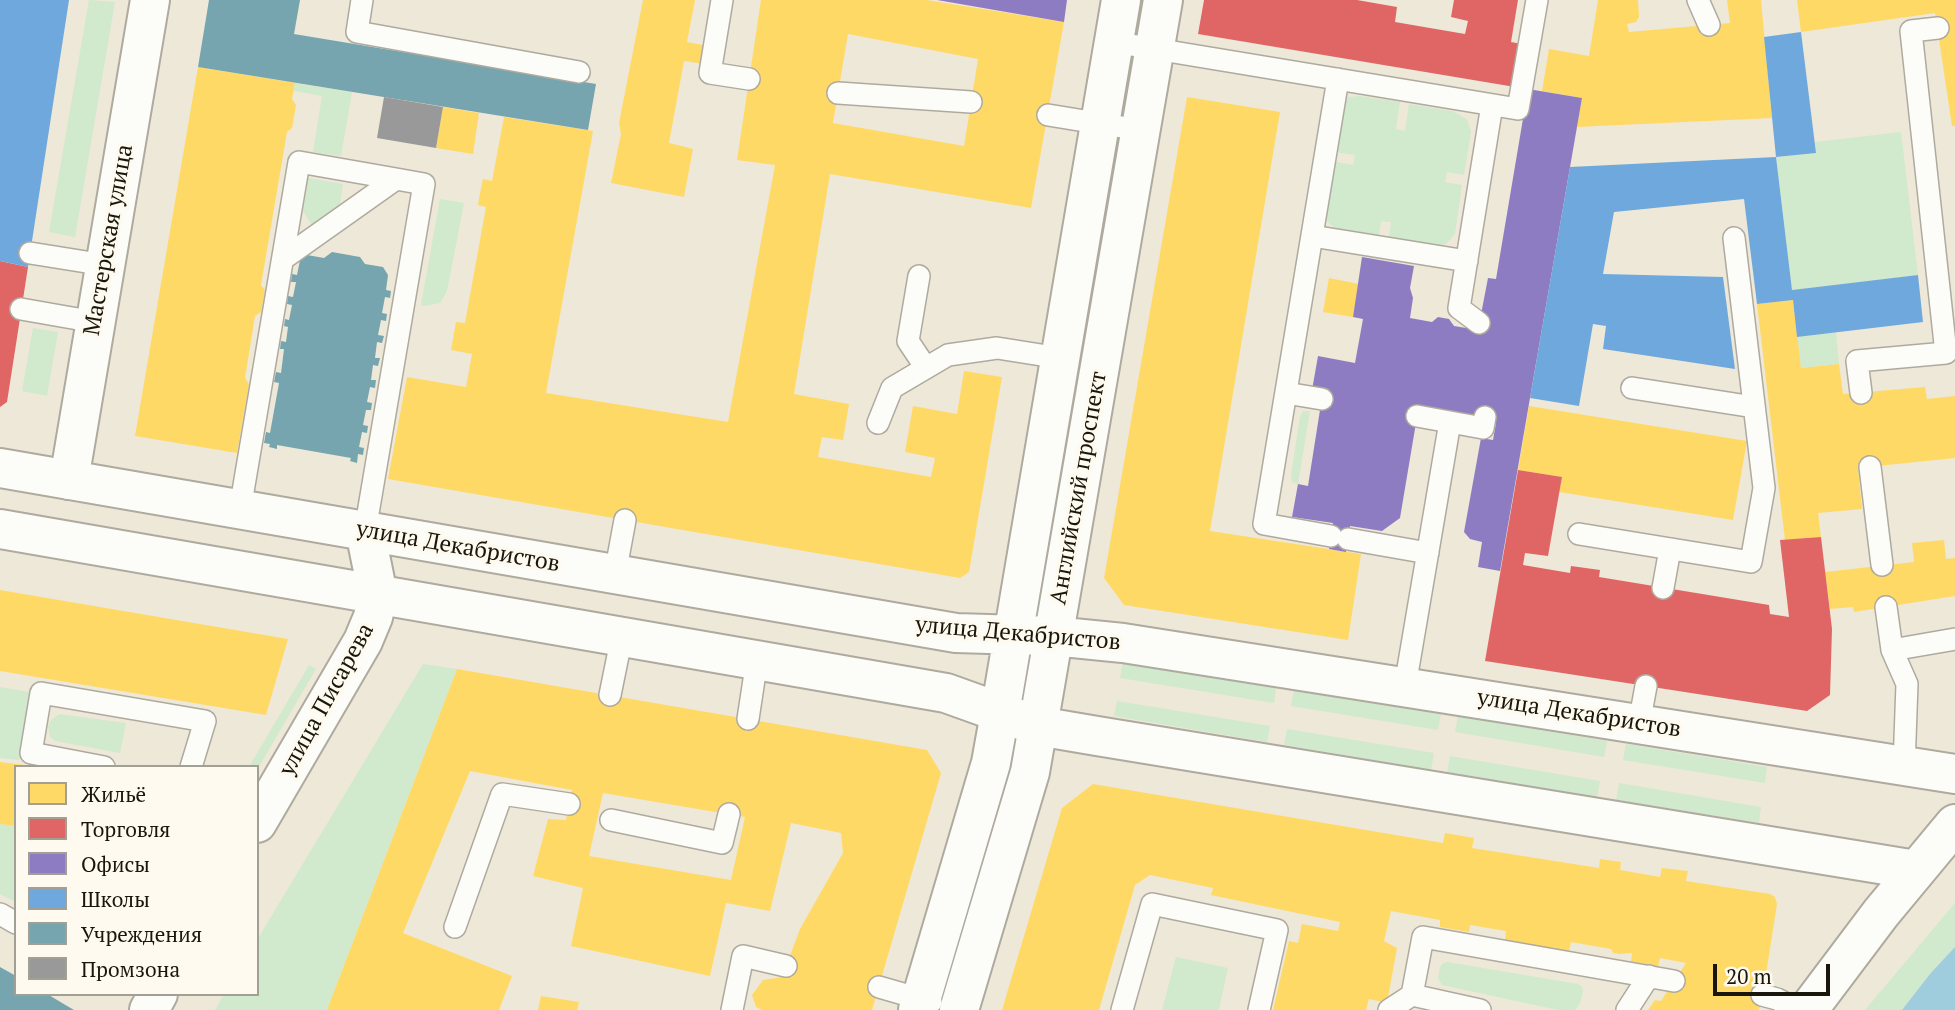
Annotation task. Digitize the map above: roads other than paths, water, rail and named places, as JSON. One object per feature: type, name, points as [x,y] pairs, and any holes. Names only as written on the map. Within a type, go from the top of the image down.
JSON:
[{"type":"main road","name":"Мастерская улица","points":[[69,480],[150,0]]},
{"type":"main road","name":"Английский проспект","points":[[939,1007],[991,763],[1121,0]]},
{"type":"main road","name":"Английский проспект","points":[[939,1007],[1030,772],[1163,0]]},
{"type":"main road","name":"улица Декабристов","points":[[0,468],[956,633],[1053,636],[1123,643],[1955,774]]},
{"type":"main road","points":[[0,529],[946,693],[1038,726],[1916,870]]},
{"type":"main road","name":"улица Писарева","points":[[259,820],[363,641],[373,617],[378,595],[365,531]]},
{"type":"main road","points":[[1808,1010],[1955,824]]},
{"type":"lane","points":[[362,0],[357,32],[579,72]]},
{"type":"lane","points":[[722,0],[710,74],[749,79]]},
{"type":"lane","points":[[1113,42],[1518,109],[1537,0]]},
{"type":"lane","points":[[1698,0],[1709,24]]},
{"type":"lane","points":[[1861,393],[1857,360],[1946,353],[1946,284],[1911,31],[1938,28]]},
{"type":"lane","points":[[1338,79],[1264,524],[1428,553]]},
{"type":"lane","points":[[838,93],[971,102]]},
{"type":"lane","points":[[1479,323],[1459,308],[1492,105]]},
{"type":"lane","points":[[1048,115],[1140,130]]},
{"type":"lane","points":[[240,509],[299,162],[396,179],[424,184],[365,531]]},
{"type":"lane","points":[[283,259],[396,179]]},
{"type":"lane","points":[[1312,236],[1467,261]]},
{"type":"lane","points":[[1579,534],[1751,562],[1764,488],[1734,238]]},
{"type":"lane","points":[[30,253],[105,265]]},
{"type":"lane","points":[[919,276],[908,341],[926,368]]},
{"type":"lane","points":[[22,309],[95,322]]},
{"type":"lane","points":[[878,423],[892,388],[948,355],[998,348],[1060,358]]},
{"type":"lane","points":[[1632,388],[1754,407]]},
{"type":"lane","points":[[1286,393],[1322,399]]},
{"type":"lane","points":[[1417,416],[1483,428],[1485,416]]},
{"type":"lane","points":[[1405,686],[1450,422]]},
{"type":"lane","points":[[1870,467],[1882,565]]},
{"type":"lane","points":[[615,574],[625,520]]},
{"type":"lane","points":[[1663,588],[1670,549]]},
{"type":"lane","points":[[1886,607],[1892,650],[1907,684],[1904,766]]},
{"type":"lane","points":[[610,695],[622,636]]},
{"type":"lane","points":[[1892,650],[1955,639]]},
{"type":"lane","points":[[748,719],[757,660]]},
{"type":"lane","points":[[1639,724],[1646,686]]},
{"type":"lane","points":[[94,765],[31,752],[41,693],[205,721],[192,765]]},
{"type":"lane","points":[[455,927],[502,794],[569,804]]},
{"type":"lane","points":[[611,820],[722,843],[729,814]]},
{"type":"lane","points":[[1122,1010],[1152,904],[1277,930],[1259,1010]]},
{"type":"lane","points":[[1412,995],[1423,937],[1674,981]]},
{"type":"lane","points":[[732,1010],[743,957],[786,966]]},
{"type":"lane","points":[[1627,1010],[1649,976]]},
{"type":"lane","points":[[878,987],[939,1007]]},
{"type":"lane","points":[[1389,1010],[1412,995],[1480,1010]]},
{"type":"lane","points":[[1762,995],[1798,1010]]},
{"type":"water","points":[[1955,947],[1955,1010],[1902,1010],[1930,974]]}]
